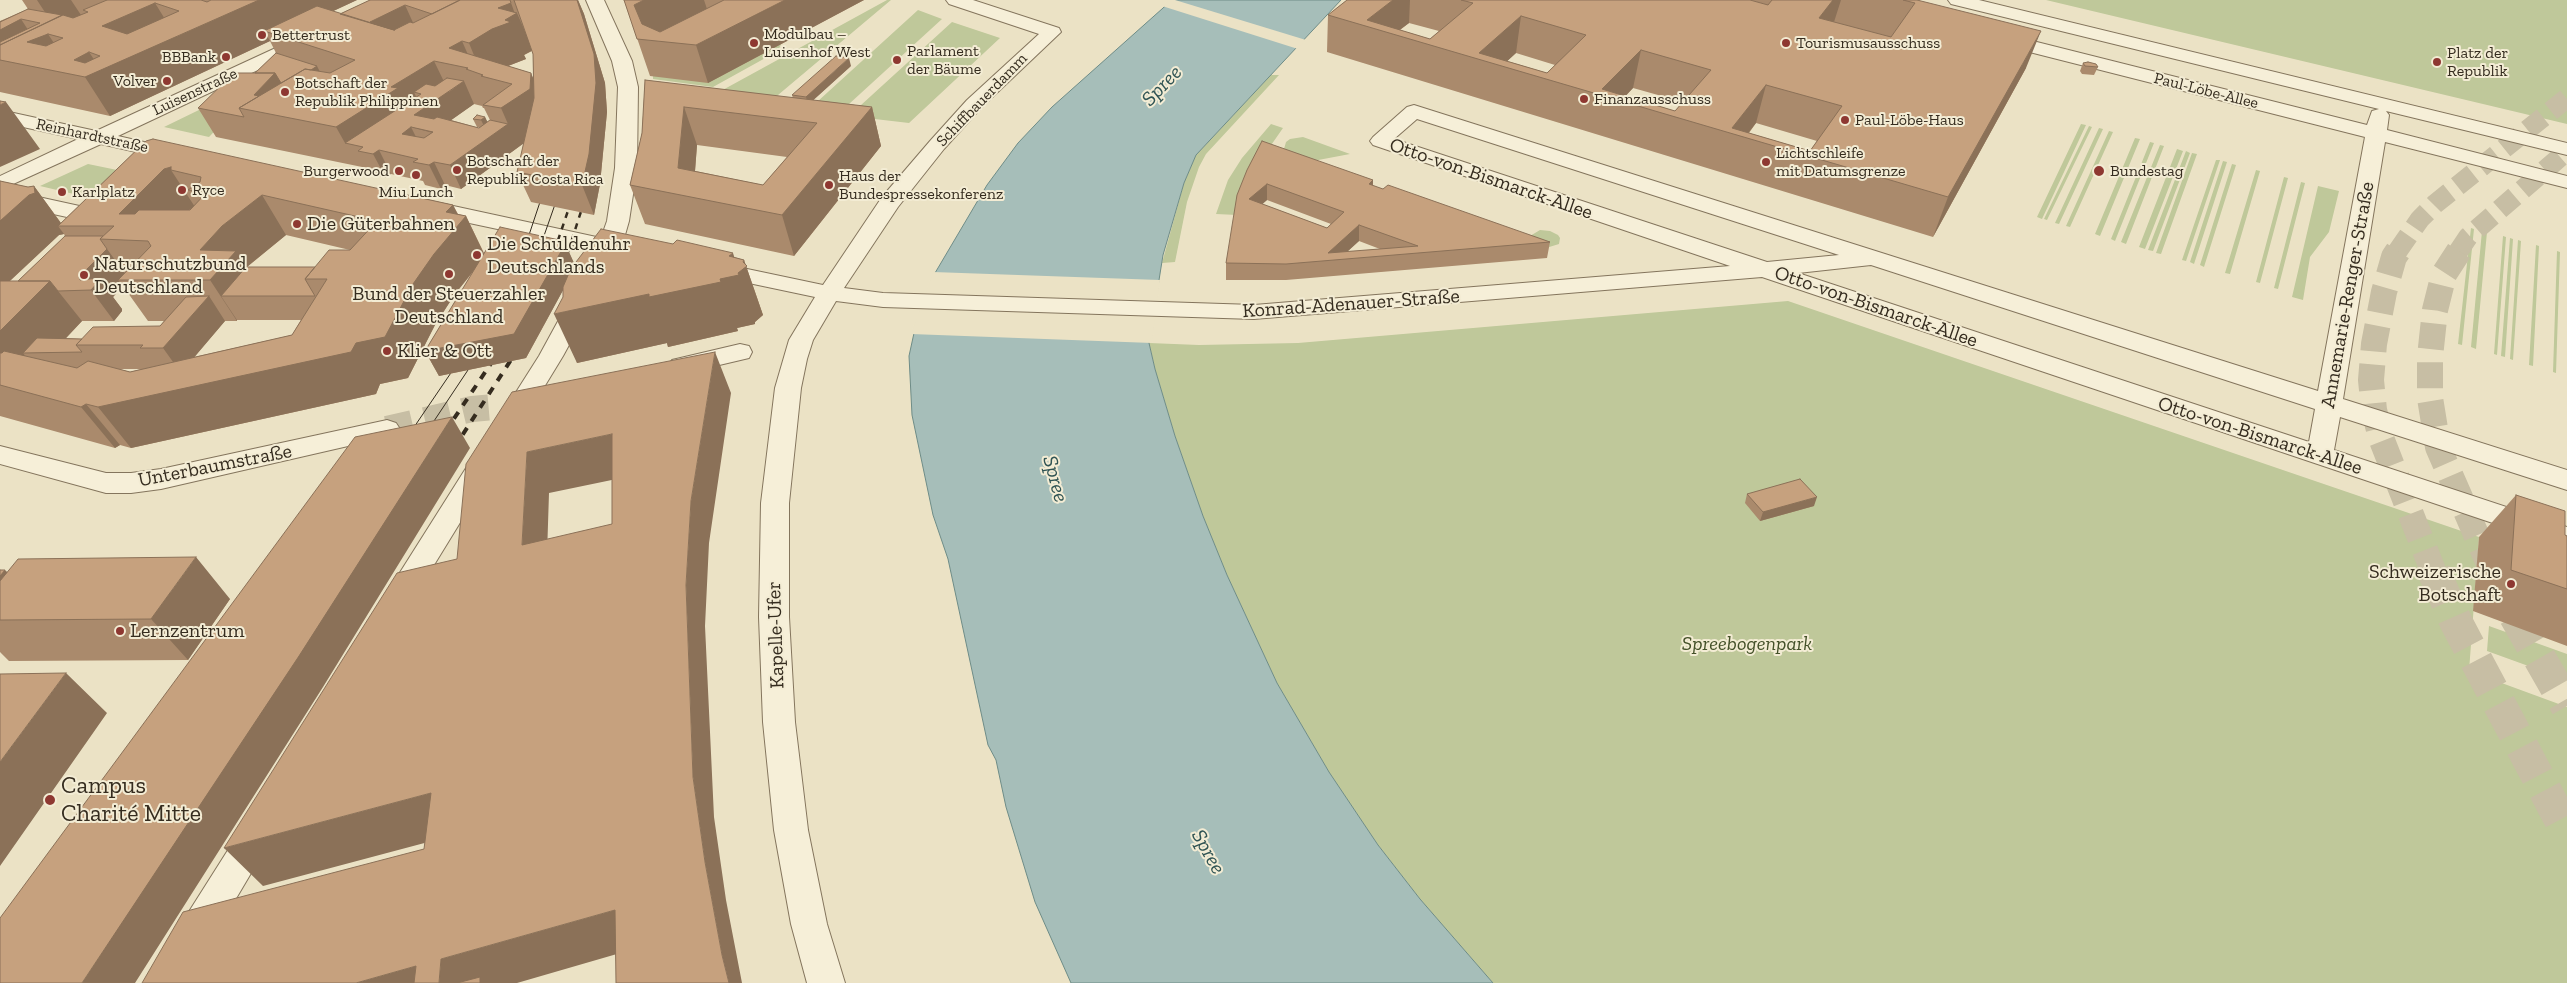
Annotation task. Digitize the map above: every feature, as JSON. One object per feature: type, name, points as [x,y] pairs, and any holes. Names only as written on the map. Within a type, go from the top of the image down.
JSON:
[{"type":"street","points":[[382,627],[426,553],[551,356],[610,246],[618,221],[626,168],[629,126],[628,88],[618,52],[595,0]]},
{"type":"street","name":"Schiffbauerdamm","points":[[829,293],[890,202],[937,145],[1016,63],[1052,32],[955,0]]},
{"type":"street","name":"Paul-Löbe-Allee","points":[[1957,0],[2567,149]]},
{"type":"street","points":[[2004,40],[2019,15]]},
{"type":"street","name":"Luisenstraße","points":[[0,184],[325,31]]},
{"type":"street","name":"Paul-Löbe-Allee","points":[[1980,34],[2567,182]]},
{"type":"street","name":"Annemarie-Renger-Straße","points":[[2320,456],[2381,104]]},
{"type":"street","name":"Otto-von-Bismarck-Allee","points":[[2567,480],[1414,112],[1380,141],[2567,538]]},
{"type":"street","name":"Reinhardtstraße","points":[[0,116],[187,157],[154,173]]},
{"type":"street","points":[[0,195],[115,212],[88,240]]},
{"type":"street","points":[[403,202],[647,254]]},
{"type":"street","name":"Konrad-Adenauer-Straße","points":[[829,293],[883,300],[1203,312],[1302,310],[1872,258]]},
{"type":"street","points":[[694,264],[829,293]]},
{"type":"street","name":"Kapelle-Ufer","points":[[826,983],[809,924],[792,830],[780,722],[774,617],[774,503],[788,388],[801,340],[829,293]]},
{"type":"street","points":[[663,370],[740,352]]},
{"type":"street","points":[[495,407],[552,396]]},
{"type":"street","name":"Unterbaumstraße","points":[[0,455],[106,483],[132,483],[180,475],[387,429]]},
{"type":"street","points":[[165,983],[272,810]]},
{"type":"green space","points":[[887,0],[891,0],[759,111],[719,92]]},
{"type":"green space","name":"Platz der Republik","points":[[2046,0],[2567,0],[2567,124]]},
{"type":"green space","points":[[918,10],[942,19],[837,115],[806,112]]},
{"type":"green space","points":[[952,22],[1000,38],[909,123],[849,116]]},
{"type":"green space","points":[[781,44],[778,51],[713,87],[653,79],[653,76]]},
{"type":"green space","points":[[1271,75],[1279,75],[1206,154],[1199,167],[1187,202],[1175,262],[1162,263],[1184,183],[1196,155]]},
{"type":"green space","points":[[240,90],[254,90],[209,137],[164,127]]},
{"type":"green space","points":[[1271,124],[1283,128],[1260,161],[1237,215],[1216,214],[1228,180],[1242,158]]},
{"type":"green space","points":[[2081,124],[2086,125],[2042,219],[2037,217]]},
{"type":"green space","points":[[2089,126],[2092,127],[2047,220],[2044,219]]},
{"type":"green space","points":[[2099,128],[2103,129],[2059,224],[2055,223]]},
{"type":"green space","points":[[2109,131],[2113,132],[2070,227],[2066,226]]},
{"type":"green space","points":[[1303,137],[1350,154],[1313,161],[1284,149],[1286,142],[1290,139]]},
{"type":"green space","points":[[2135,138],[2140,139],[2100,236],[2095,234]]},
{"type":"green space","points":[[2150,142],[2154,143],[2115,241],[2111,239]]},
{"type":"green space","points":[[2160,145],[2164,146],[2126,244],[2121,242]]},
{"type":"green space","points":[[2177,149],[2183,151],[2145,249],[2139,247]]},
{"type":"green space","points":[[2186,151],[2190,153],[2153,251],[2148,250]]},
{"type":"green space","points":[[2192,153],[2197,154],[2161,254],[2156,253]]},
{"type":"green space","points":[[2216,160],[2220,160],[2186,261],[2182,260]]},
{"type":"green space","points":[[2223,161],[2227,162],[2194,264],[2190,262]]},
{"type":"green space","points":[[88,164],[122,171],[91,198],[40,186]]},
{"type":"green space","points":[[2232,164],[2236,165],[2204,267],[2200,265]]},
{"type":"green space","points":[[2256,170],[2260,171],[2230,274],[2225,273]]},
{"type":"green space","points":[[2284,177],[2288,178],[2260,283],[2256,282]]},
{"type":"green space","points":[[2301,182],[2305,183],[2278,289],[2274,288]]},
{"type":"green space","points":[[2318,186],[2339,191],[2329,232],[2310,257],[2303,300],[2292,297]]},
{"type":"green space","points":[[2471,228],[2474,229],[2462,345],[2458,344]]},
{"type":"green space","points":[[1540,230],[1550,231],[1558,235],[1560,238],[1559,244],[1546,248],[1530,236]]},
{"type":"green space","points":[[2482,231],[2487,232],[2476,349],[2471,347]]},
{"type":"green space","points":[[2503,236],[2506,237],[2497,355],[2494,354]]},
{"type":"green space","points":[[2510,238],[2513,239],[2505,357],[2501,356]]},
{"type":"green space","points":[[2518,240],[2521,241],[2513,360],[2510,359]]},
{"type":"green space","points":[[2536,245],[2539,246],[2533,366],[2529,365]]},
{"type":"green space","points":[[2557,251],[2560,252],[2556,373],[2553,372]]},
{"type":"green space","name":"Spreebogenpark","points":[[1788,301],[2479,537],[2469,671],[2567,707],[2567,983],[1493,983],[1420,899],[1378,845],[1329,772],[1277,683],[1227,575],[1203,516],[1175,436],[1149,343],[1199,345],[1298,343]]},
{"type":"green space","points":[[2489,626],[2567,654],[2567,680],[2487,651]]},
{"type":"water","name":"Spree","points":[[1172,0],[1341,0],[1196,155],[1184,183],[1163,255],[1149,343],[1175,436],[1203,516],[1227,575],[1277,683],[1329,772],[1378,845],[1420,899],[1493,983],[1071,983],[1035,902],[1006,807],[996,760],[988,745],[948,559],[933,515],[912,415],[909,356],[914,333],[935,273],[987,185],[1018,143],[1052,107]]},
{"type":"pier","points":[[1169,0],[1175,0],[1306,40],[1298,49],[1162,6]]},
{"type":"pier","points":[[933,272],[1160,280],[1152,343],[911,334]]},
{"type":"building","points":[[107,0],[201,0],[207,2],[211,0],[259,0],[85,77],[0,60],[0,45],[63,15],[73,18],[88,12],[83,10]],"holes":[[[155,3],[179,11],[127,34],[102,26]],[[48,34],[63,38],[46,46],[27,42]],[[89,52],[100,56],[85,63],[74,60]]]},
{"type":"building","points":[[370,0],[460,0],[432,14],[405,5],[370,22],[395,30],[340,14]]},
{"type":"building","points":[[460,0],[510,0],[511,3],[498,8],[517,13],[505,20],[511,22],[492,29],[469,43],[462,41],[449,48],[531,73],[530,89],[501,108],[483,105],[512,84],[481,76],[483,75],[466,69],[468,68],[434,61],[391,87],[398,88],[336,127],[239,108],[305,69],[330,73],[355,60],[264,31],[317,6],[394,30]]},
{"type":"building","points":[[514,0],[577,0],[594,54],[596,83],[589,154],[582,185],[517,172],[534,98],[533,54]]},
{"type":"building","points":[[624,0],[644,0],[634,5],[642,24],[660,32],[724,0],[785,0],[696,45],[637,39]]},
{"type":"building","name":"Paul-Löbe-Haus","points":[[1347,0],[1393,0],[1367,20],[1430,39],[1473,3],[1461,0],[1750,0],[1768,5],[1772,0],[1833,0],[1819,18],[1891,37],[1915,3],[1903,0],[1917,0],[2041,31],[1948,197],[1328,15]],"holes":[[[1521,16],[1586,35],[1547,73],[1479,53]],[[1641,50],[1711,70],[1675,111],[1602,89]],[[1766,85],[1842,106],[1810,151],[1732,128]]]},
{"type":"building","points":[[28,9],[62,15],[0,45],[0,42],[40,23],[21,19],[0,30],[0,22]]},
{"type":"building","points":[[276,53],[317,66],[311,70],[305,69],[281,83],[275,73],[255,73]]},
{"type":"building","points":[[836,56],[849,58],[806,97],[792,95]]},
{"type":"building","points":[[2083,63],[2096,64],[2098,67],[2085,66]]},
{"type":"building","points":[[234,73],[275,73],[254,95],[259,96],[239,108],[244,117],[198,108]]},
{"type":"building","points":[[447,78],[464,81],[414,115],[434,119],[437,117],[479,128],[490,120],[508,124],[450,165],[434,162],[429,165],[413,162],[418,159],[379,150],[373,154],[358,151],[363,147],[345,143],[421,94],[414,92],[426,84],[435,86]],"holes":[[[411,127],[433,132],[424,138],[402,134]]]},
{"type":"building","points":[[645,80],[872,107],[782,215],[630,185],[642,133]],"holes":[[[684,107],[817,123],[763,185],[678,168]]]},
{"type":"building","points":[[477,115],[485,117],[481,120],[473,119]]},
{"type":"building","points":[[153,139],[453,205],[446,212],[466,216],[434,254],[413,284],[385,337],[356,343],[351,352],[98,407],[86,404],[81,407],[0,385],[0,353],[4,351],[77,368],[88,361],[130,372],[292,335],[327,279],[305,279],[329,250],[350,250],[377,221],[262,195],[222,226],[200,250],[236,251],[210,280],[118,280],[151,246],[148,241],[100,239],[114,226],[58,226],[146,141]],"holes":[[[171,167],[171,170],[201,177],[200,182],[188,190],[207,192],[190,210],[139,210],[135,214],[119,214],[164,169]]]},
{"type":"building","points":[[1262,141],[1373,180],[1369,184],[1383,189],[1388,185],[1550,242],[1286,264],[1226,263],[1237,195]],"holes":[[[1267,184],[1344,212],[1327,228],[1249,199]],[[1359,225],[1418,246],[1328,253]]]},
{"type":"building","points":[[0,181],[28,187],[34,186],[35,193],[29,195],[0,221]]},
{"type":"building","points":[[500,227],[564,241],[563,248],[514,334],[425,351]]},
{"type":"building","points":[[601,229],[673,244],[677,240],[733,253],[729,256],[744,260],[743,262],[747,266],[738,273],[739,275],[720,279],[721,282],[649,297],[649,294],[554,314],[563,297],[563,287],[569,273],[576,273],[580,266],[573,266]]},
{"type":"building","points":[[65,236],[103,236],[100,239],[107,249],[79,277],[80,280],[99,278],[99,281],[91,290],[58,291],[50,281],[18,281]]},
{"type":"building","points":[[246,267],[315,267],[305,279],[315,296],[221,296]]},
{"type":"building","points":[[0,281],[50,281],[0,331]]},
{"type":"building","points":[[209,296],[163,348],[140,348],[143,345],[76,345],[93,327],[160,326],[186,297]]},
{"type":"building","points":[[37,338],[82,339],[76,345],[82,352],[23,353]]},
{"type":"building","points":[[715,352],[691,501],[686,585],[693,777],[705,862],[729,983],[616,983],[615,910],[441,959],[439,983],[414,983],[416,966],[356,983],[142,983],[183,912],[424,849],[431,793],[224,848],[397,573],[457,559],[466,464],[512,392]],"holes":[[[612,434],[612,524],[522,545],[527,452]]]},
{"type":"building","points":[[452,417],[299,656],[82,983],[0,983],[0,918],[355,437]]},
{"type":"building","points":[[1800,479],[1817,497],[1763,512],[1747,494]]},
{"type":"building","points":[[2516,495],[2565,511],[2567,589],[2511,570]]},
{"type":"building","points":[[196,557],[151,619],[0,620],[0,581],[18,559]]},
{"type":"building","points":[[66,673],[0,762],[0,674]]},
{"type":"building","points":[[480,977],[480,983],[457,983]]},
{"type":"tunnel","points":[[2397,252],[2420,219],[2435,204],[2567,98]]},
{"type":"tunnel","points":[[2458,252],[2468,237],[2567,151]]},
{"type":"tunnel","points":[[2398,251],[2394,257],[2384,292],[2374,344],[2371,380],[2374,410],[2381,438],[2434,573]]},
{"type":"tunnel","points":[[2459,251],[2444,274],[2435,310],[2430,357],[2430,398],[2438,447],[2493,573]]},
{"type":"tunnel","points":[[387,429],[472,409],[495,407]]},
{"type":"tunnel","points":[[2434,572],[2456,622],[2567,832]]},
{"type":"tunnel","points":[[2493,572],[2501,591],[2567,706]]},
{"type":"tram line","points":[[525,247],[544,190]]},
{"type":"tram line","points":[[539,250],[559,193]]},
{"type":"tram line","points":[[426,433],[476,358]]},
{"type":"tram line","points":[[408,436],[459,361]]},
{"type":"railway","points":[[554,252],[573,196]]},
{"type":"railway","points":[[568,252],[585,199]]},
{"type":"railway","points":[[564,266],[569,251]]},
{"type":"railway","points":[[454,448],[518,349]]},
{"type":"railway","points":[[445,432],[498,353]]},
{"type":"place","name":"Bettertrust","points":[[262,35]]},
{"type":"place","name":"Modulbau – Luisenhof West","points":[[754,43]]},
{"type":"place","name":"Tourismusausschuss","points":[[1786,43]]},
{"type":"place","name":"BBBank","points":[[226,57]]},
{"type":"place","name":"Parlament der Bäume","points":[[897,60]]},
{"type":"place","name":"Platz der Republik","points":[[2437,62]]},
{"type":"place","name":"Volver","points":[[167,81]]},
{"type":"place","name":"Botschaft der Republik Philippinen","points":[[285,92]]},
{"type":"place","name":"Finanzausschuss","points":[[1584,99]]},
{"type":"place","name":"Paul-Löbe-Haus","points":[[1845,120]]},
{"type":"place","name":"Lichtschleife mit Datumsgrenze","points":[[1766,162]]},
{"type":"place","name":"Botschaft der Republik Costa Rica","points":[[457,170]]},
{"type":"place","name":"Burgerwood","points":[[399,171]]},
{"type":"place","name":"Bundestag","points":[[2099,171]]},
{"type":"place","name":"Miu Lunch","points":[[416,175]]},
{"type":"place","name":"Haus der Bundespressekonferenz","points":[[829,185]]},
{"type":"place","name":"Ryce","points":[[182,190]]},
{"type":"place","name":"Karlplatz","points":[[62,192]]},
{"type":"place","name":"Die Güterbahnen","points":[[297,224]]},
{"type":"place","name":"Die Schuldenuhr Deutschlands","points":[[477,255]]},
{"type":"place","name":"Bund der Steuerzahler Deutschland","points":[[449,274]]},
{"type":"place","name":"Naturschutzbund Deutschland","points":[[84,275]]},
{"type":"place","name":"Klier & Ott","points":[[387,351]]},
{"type":"place","name":"Schweizerische Botschaft","points":[[2511,584]]},
{"type":"place","name":"Lernzentrum","points":[[120,631]]},
{"type":"place","name":"Campus Charité Mitte","points":[[50,800]]}]
